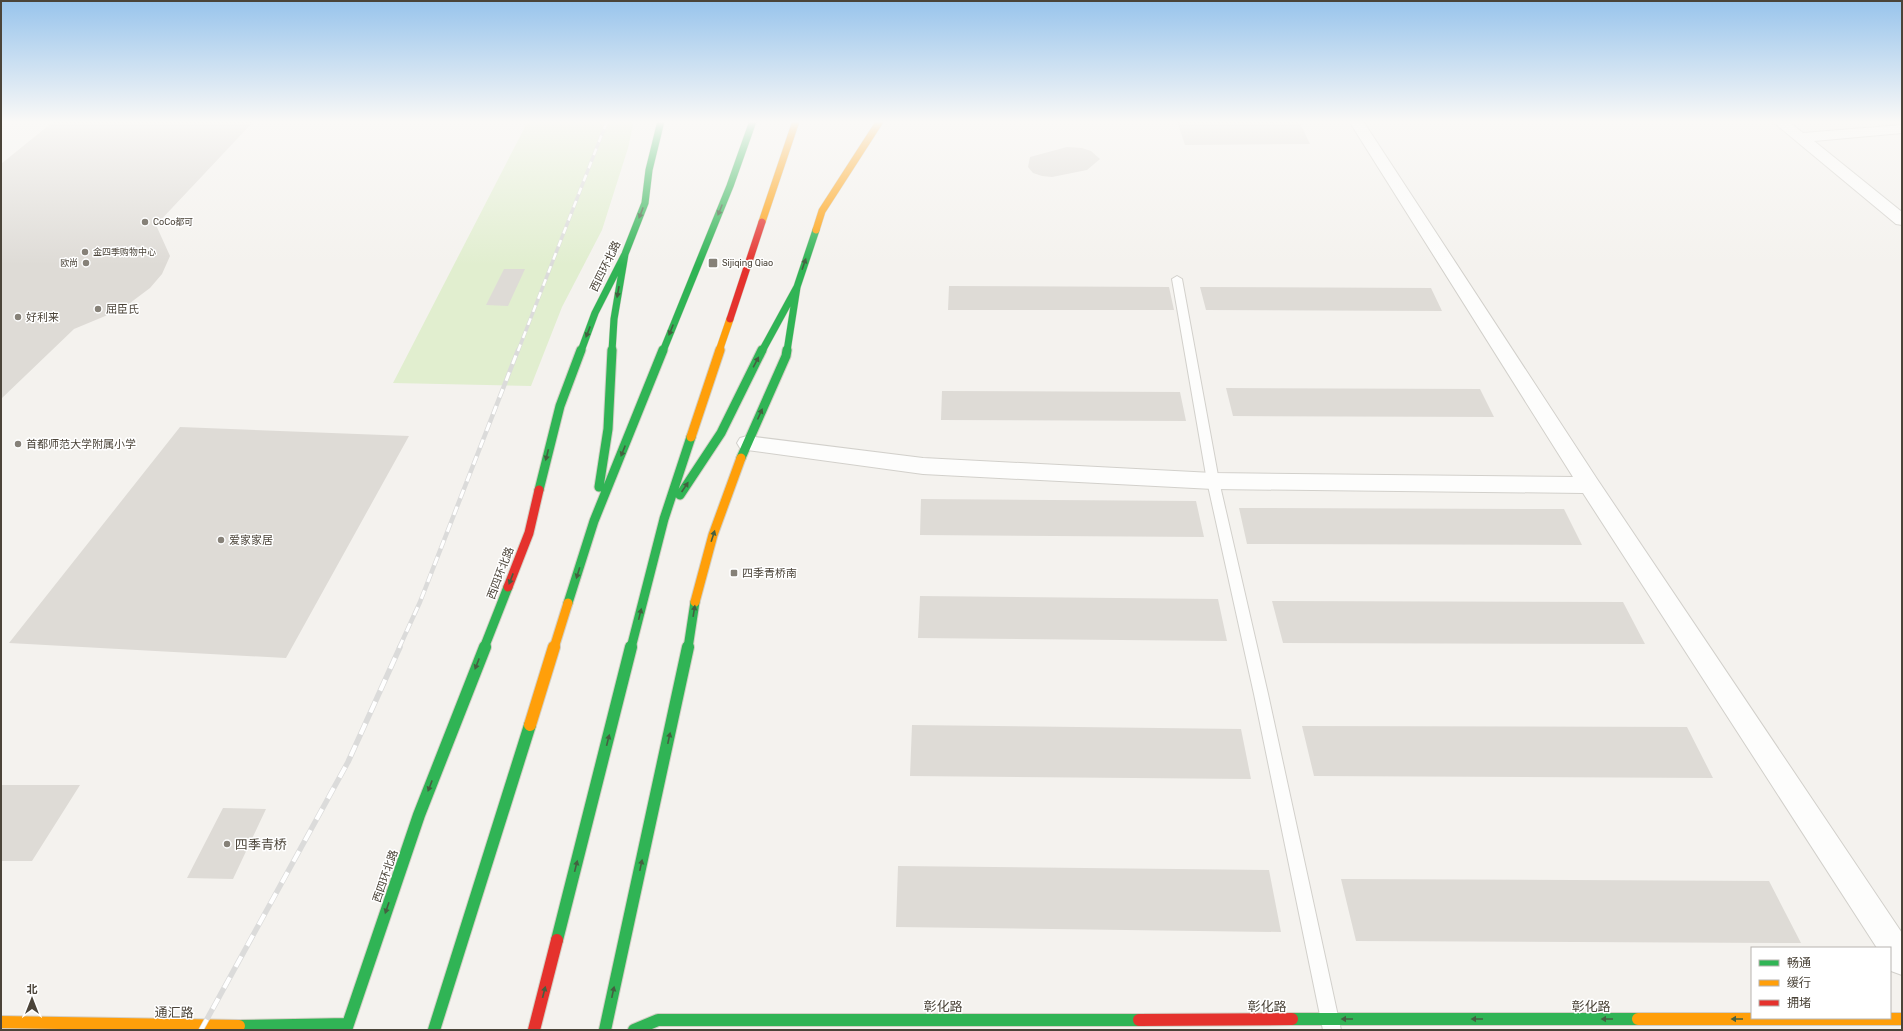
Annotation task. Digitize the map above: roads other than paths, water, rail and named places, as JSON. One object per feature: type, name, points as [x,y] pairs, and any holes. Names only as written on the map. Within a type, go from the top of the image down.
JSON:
[{"type":"main road","name":"西四环北路","points":[[347,1027],[419,814],[528,533],[560,406],[595,313],[625,254],[645,203],[649,169]]},
{"type":"main road","points":[[434,1030],[594,521],[736,169]]},
{"type":"main road","points":[[534,1030],[664,519],[780,169]]},
{"type":"main road","points":[[605,1030],[686,663],[702,573],[713,535],[746,443],[786,356],[797,287],[822,211],[849,169]]},
{"type":"main road","points":[[594,521],[608,429],[614,319],[625,254]]},
{"type":"main road","points":[[664,519],[721,433],[754,365],[797,287]]},
{"type":"main road","name":"彰化路","points":[[634,1030],[658,1020],[1331,1025],[1902,1019]]},
{"type":"main road","name":"通汇路","points":[[1,1022],[347,1027]]},
{"type":"street","points":[[1387,169],[1589,485],[1902,960]]},
{"type":"street","points":[[1839,169],[1902,220]]},
{"type":"street","points":[[746,443],[923,466],[1213,481],[1589,485]]},
{"type":"lane","points":[[1177,279],[1213,481],[1262,694],[1331,1025]]},
{"type":"railway","points":[[518,351],[588,169]]},
{"type":"railway","points":[[399,648],[420,602],[518,350]]},
{"type":"railway","points":[[201,1030],[348,762],[400,647]]},
{"type":"place","name":"CoCo都可","points":[[145,222]]},
{"type":"place","name":"金四季购物中心","points":[[85,252]]},
{"type":"place","name":"欧尚","points":[[86,263]]},
{"type":"place","name":"Sijiqing Qiao","points":[[713,263]]},
{"type":"place","name":"屈臣氏","points":[[98,309]]},
{"type":"place","name":"好利来","points":[[18,317]]},
{"type":"place","name":"首都师范大学附属小学","points":[[18,444]]},
{"type":"place","name":"爱家家居","points":[[221,540]]},
{"type":"place","name":"四季青桥南","points":[[734,573]]},
{"type":"place","name":"四季青桥","points":[[227,844]]}]
